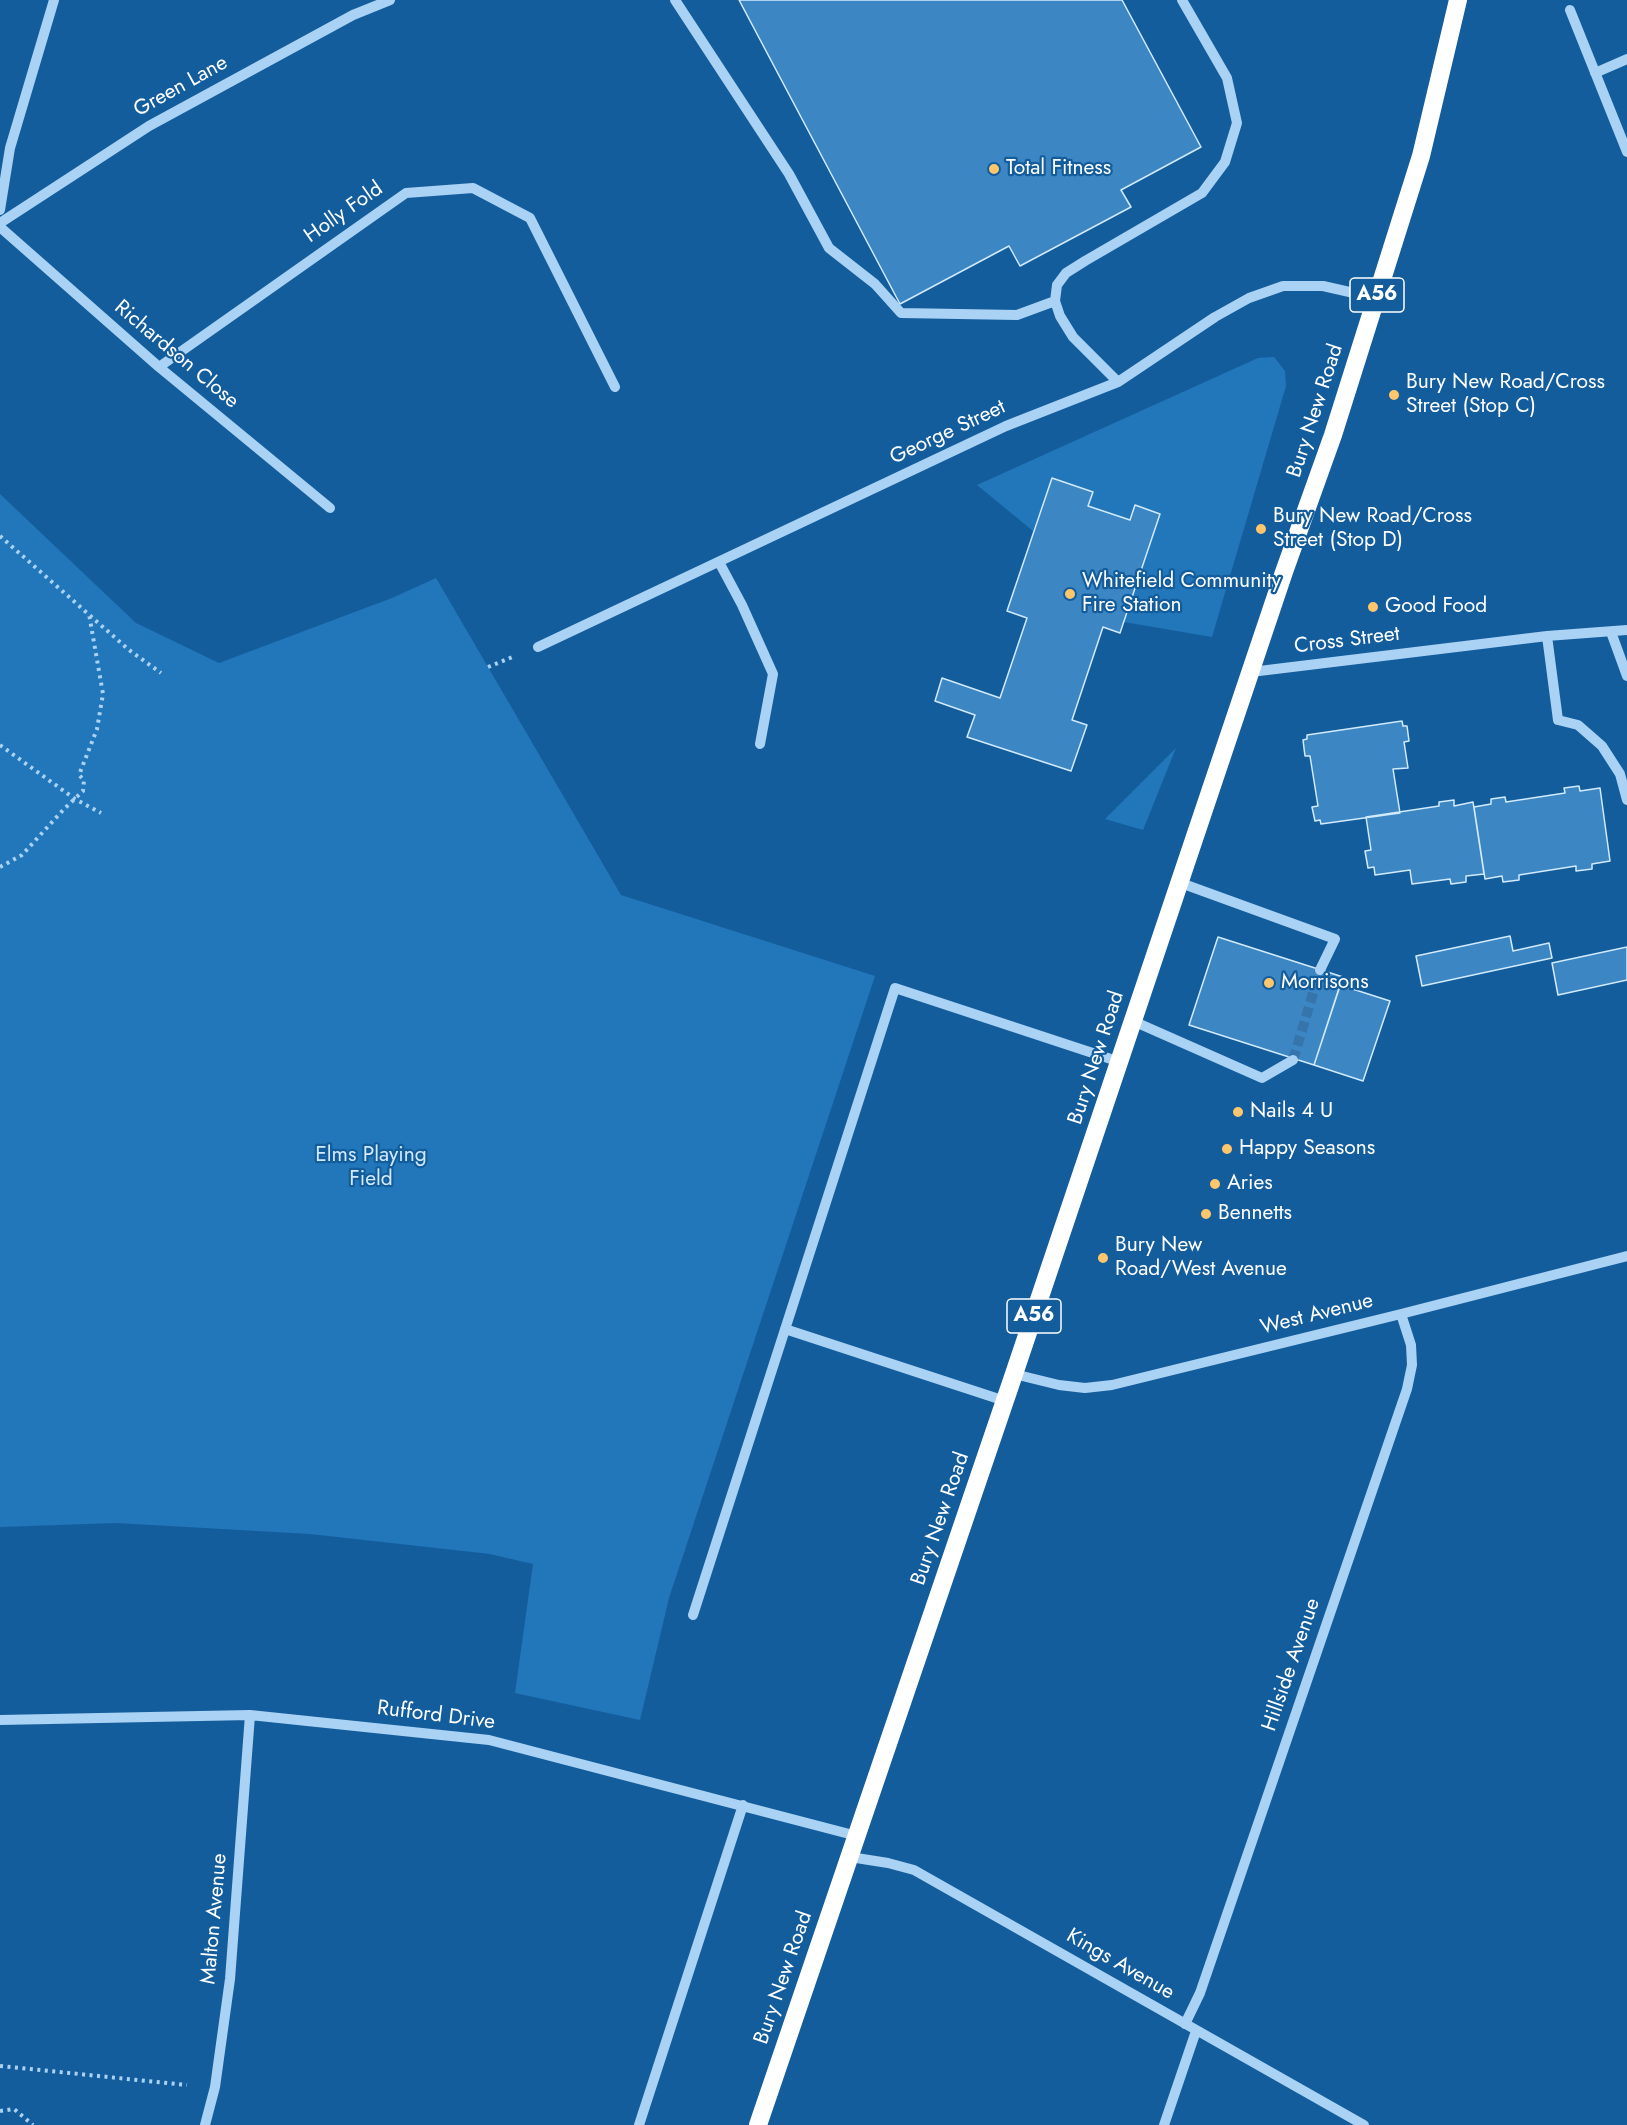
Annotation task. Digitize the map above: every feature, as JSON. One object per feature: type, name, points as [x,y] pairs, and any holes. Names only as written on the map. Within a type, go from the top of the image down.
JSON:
[{"type":"highway","name":"Bury New Road","points":[[758,2125],[1120,1062],[1178,882],[1333,435],[1421,156],[1458,0]]},
{"type":"street","points":[[0,210],[10,148],[54,0]]},
{"type":"street","name":"Green Lane","points":[[0,225],[149,126],[353,15],[390,0]]},
{"type":"street","points":[[675,0],[789,174],[829,248],[875,284],[901,313],[1017,315],[1055,301]]},
{"type":"street","points":[[1118,382],[1073,337],[1060,316],[1055,301],[1057,285],[1066,273],[1202,193],[1226,162],[1237,123],[1227,78],[1182,0]]},
{"type":"street","points":[[1570,10],[1627,152]]},
{"type":"street","points":[[1595,73],[1627,59]]},
{"type":"street","name":"Holly Fold","points":[[159,367],[406,193],[473,188],[530,218],[615,387]]},
{"type":"street","name":"Richardson Close","points":[[0,225],[159,367],[330,508]]},
{"type":"street","name":"George Street","points":[[538,647],[1006,426],[1118,382],[1215,317],[1249,298],[1283,286],[1323,286],[1376,298]]},
{"type":"street","points":[[719,562],[742,605],[773,674],[760,744]]},
{"type":"street","name":"Cross Street","points":[[1251,672],[1547,636],[1627,630]]},
{"type":"street","points":[[1611,632],[1627,676]]},
{"type":"street","points":[[1547,636],[1558,720],[1578,725],[1602,746],[1620,774],[1627,800]]},
{"type":"street","points":[[1178,882],[1335,939],[1320,970]]},
{"type":"street","points":[[693,1615],[895,988],[1120,1062]]},
{"type":"street","points":[[1133,1021],[1262,1078],[1293,1059]]},
{"type":"street","name":"West Avenue","points":[[1014,1374],[1076,1387],[1112,1385],[1627,1256]]},
{"type":"street","name":"Hillside Avenue","points":[[1185,2024],[1200,1994],[1407,1389],[1412,1365],[1411,1344],[1401,1314]]},
{"type":"street","points":[[785,1329],[1005,1401]]},
{"type":"street","name":"Rufford Drive","points":[[0,1720],[250,1715],[489,1740],[856,1836]]},
{"type":"street","name":"Malton Avenue","points":[[205,2125],[215,2087],[230,1979],[250,1715]]},
{"type":"street","points":[[639,2125],[742,1805]]},
{"type":"street","name":"Kings Avenue","points":[[850,1857],[914,1870],[1364,2125]]},
{"type":"street","points":[[1164,2125],[1196,2031]]},
{"type":"path","points":[[0,536],[129,650],[161,673]]},
{"type":"path","points":[[0,867],[22,855],[83,792],[84,780],[79,775],[97,729],[103,694],[88,614]]},
{"type":"path","points":[[0,745],[75,799],[101,813]]},
{"type":"path","points":[[0,2066],[215,2087]]},
{"type":"path","points":[[0,2111],[14,2109],[33,2125]]},
{"type":"green space","points":[[1274,357],[1285,371],[1286,386],[1212,637],[1124,622],[1160,514],[1135,506],[1130,520],[1088,506],[1092,492],[1052,478],[1033,531],[977,485],[1258,358]]},
{"type":"green space","name":"Elms Playing Field","points":[[0,494],[136,623],[219,663],[392,598],[436,578],[621,895],[875,976],[669,1598],[640,1720],[515,1693],[533,1564],[490,1554],[310,1534],[116,1523],[0,1527]]},
{"type":"green space","points":[[1176,748],[1143,830],[1105,819]]},
{"type":"building","name":"Total Fitness","points":[[739,0],[1122,0],[1201,147],[1121,190],[1131,207],[1020,266],[1009,246],[900,304]]},
{"type":"building","points":[[1052,478],[1093,492],[1088,506],[1130,520],[1135,505],[1160,514],[1120,633],[1103,627],[1072,720],[1087,725],[1071,771],[967,737],[975,715],[935,701],[942,678],[1000,698],[1027,618],[1007,611]]},
{"type":"building","points":[[1402,721],[1403,726],[1407,726],[1409,741],[1404,742],[1408,768],[1393,769],[1400,813],[1321,824],[1320,820],[1315,821],[1312,807],[1318,806],[1310,756],[1305,756],[1303,740],[1307,739],[1307,735]]},
{"type":"building","points":[[1579,786],[1580,791],[1600,788],[1610,861],[1592,864],[1592,869],[1576,871],[1576,866],[1519,875],[1519,880],[1503,882],[1502,876],[1485,879],[1474,807],[1491,804],[1491,799],[1505,797],[1506,802],[1565,793],[1564,788]]},
{"type":"building","points":[[1454,800],[1454,806],[1473,802],[1484,874],[1466,876],[1466,882],[1451,884],[1450,879],[1412,884],[1410,870],[1375,875],[1374,867],[1368,868],[1365,851],[1371,850],[1366,817],[1439,806],[1439,802]]},
{"type":"building","points":[[1510,936],[1513,951],[1549,943],[1552,958],[1422,986],[1416,956]]},
{"type":"building","points":[[1218,937],[1343,977],[1314,1065],[1189,1025]]},
{"type":"building","points":[[1627,947],[1627,980],[1558,995],[1552,963]]},
{"type":"building","points":[[1340,985],[1390,1001],[1363,1081],[1314,1065]]},
{"type":"tunnel","points":[[1293,1060],[1320,970]]},
{"type":"place","name":"Total Fitness","points":[[994,169]]},
{"type":"place","name":"Bury New Road/Cross Street (Stop C)","points":[[1394,395]]},
{"type":"place","name":"Bury New Road/Cross Street (Stop D)","points":[[1261,529]]},
{"type":"place","name":"Whitefield Community Fire Station","points":[[1070,594]]},
{"type":"place","name":"Good Food","points":[[1373,607]]},
{"type":"place","name":"Morrisons","points":[[1269,983]]},
{"type":"place","name":"Nails 4 U","points":[[1238,1112]]},
{"type":"place","name":"Happy Seasons","points":[[1227,1149]]},
{"type":"place","name":"Aries","points":[[1215,1184]]},
{"type":"place","name":"Bennetts","points":[[1206,1214]]},
{"type":"place","name":"Bury New Road/West Avenue","points":[[1103,1258]]}]
